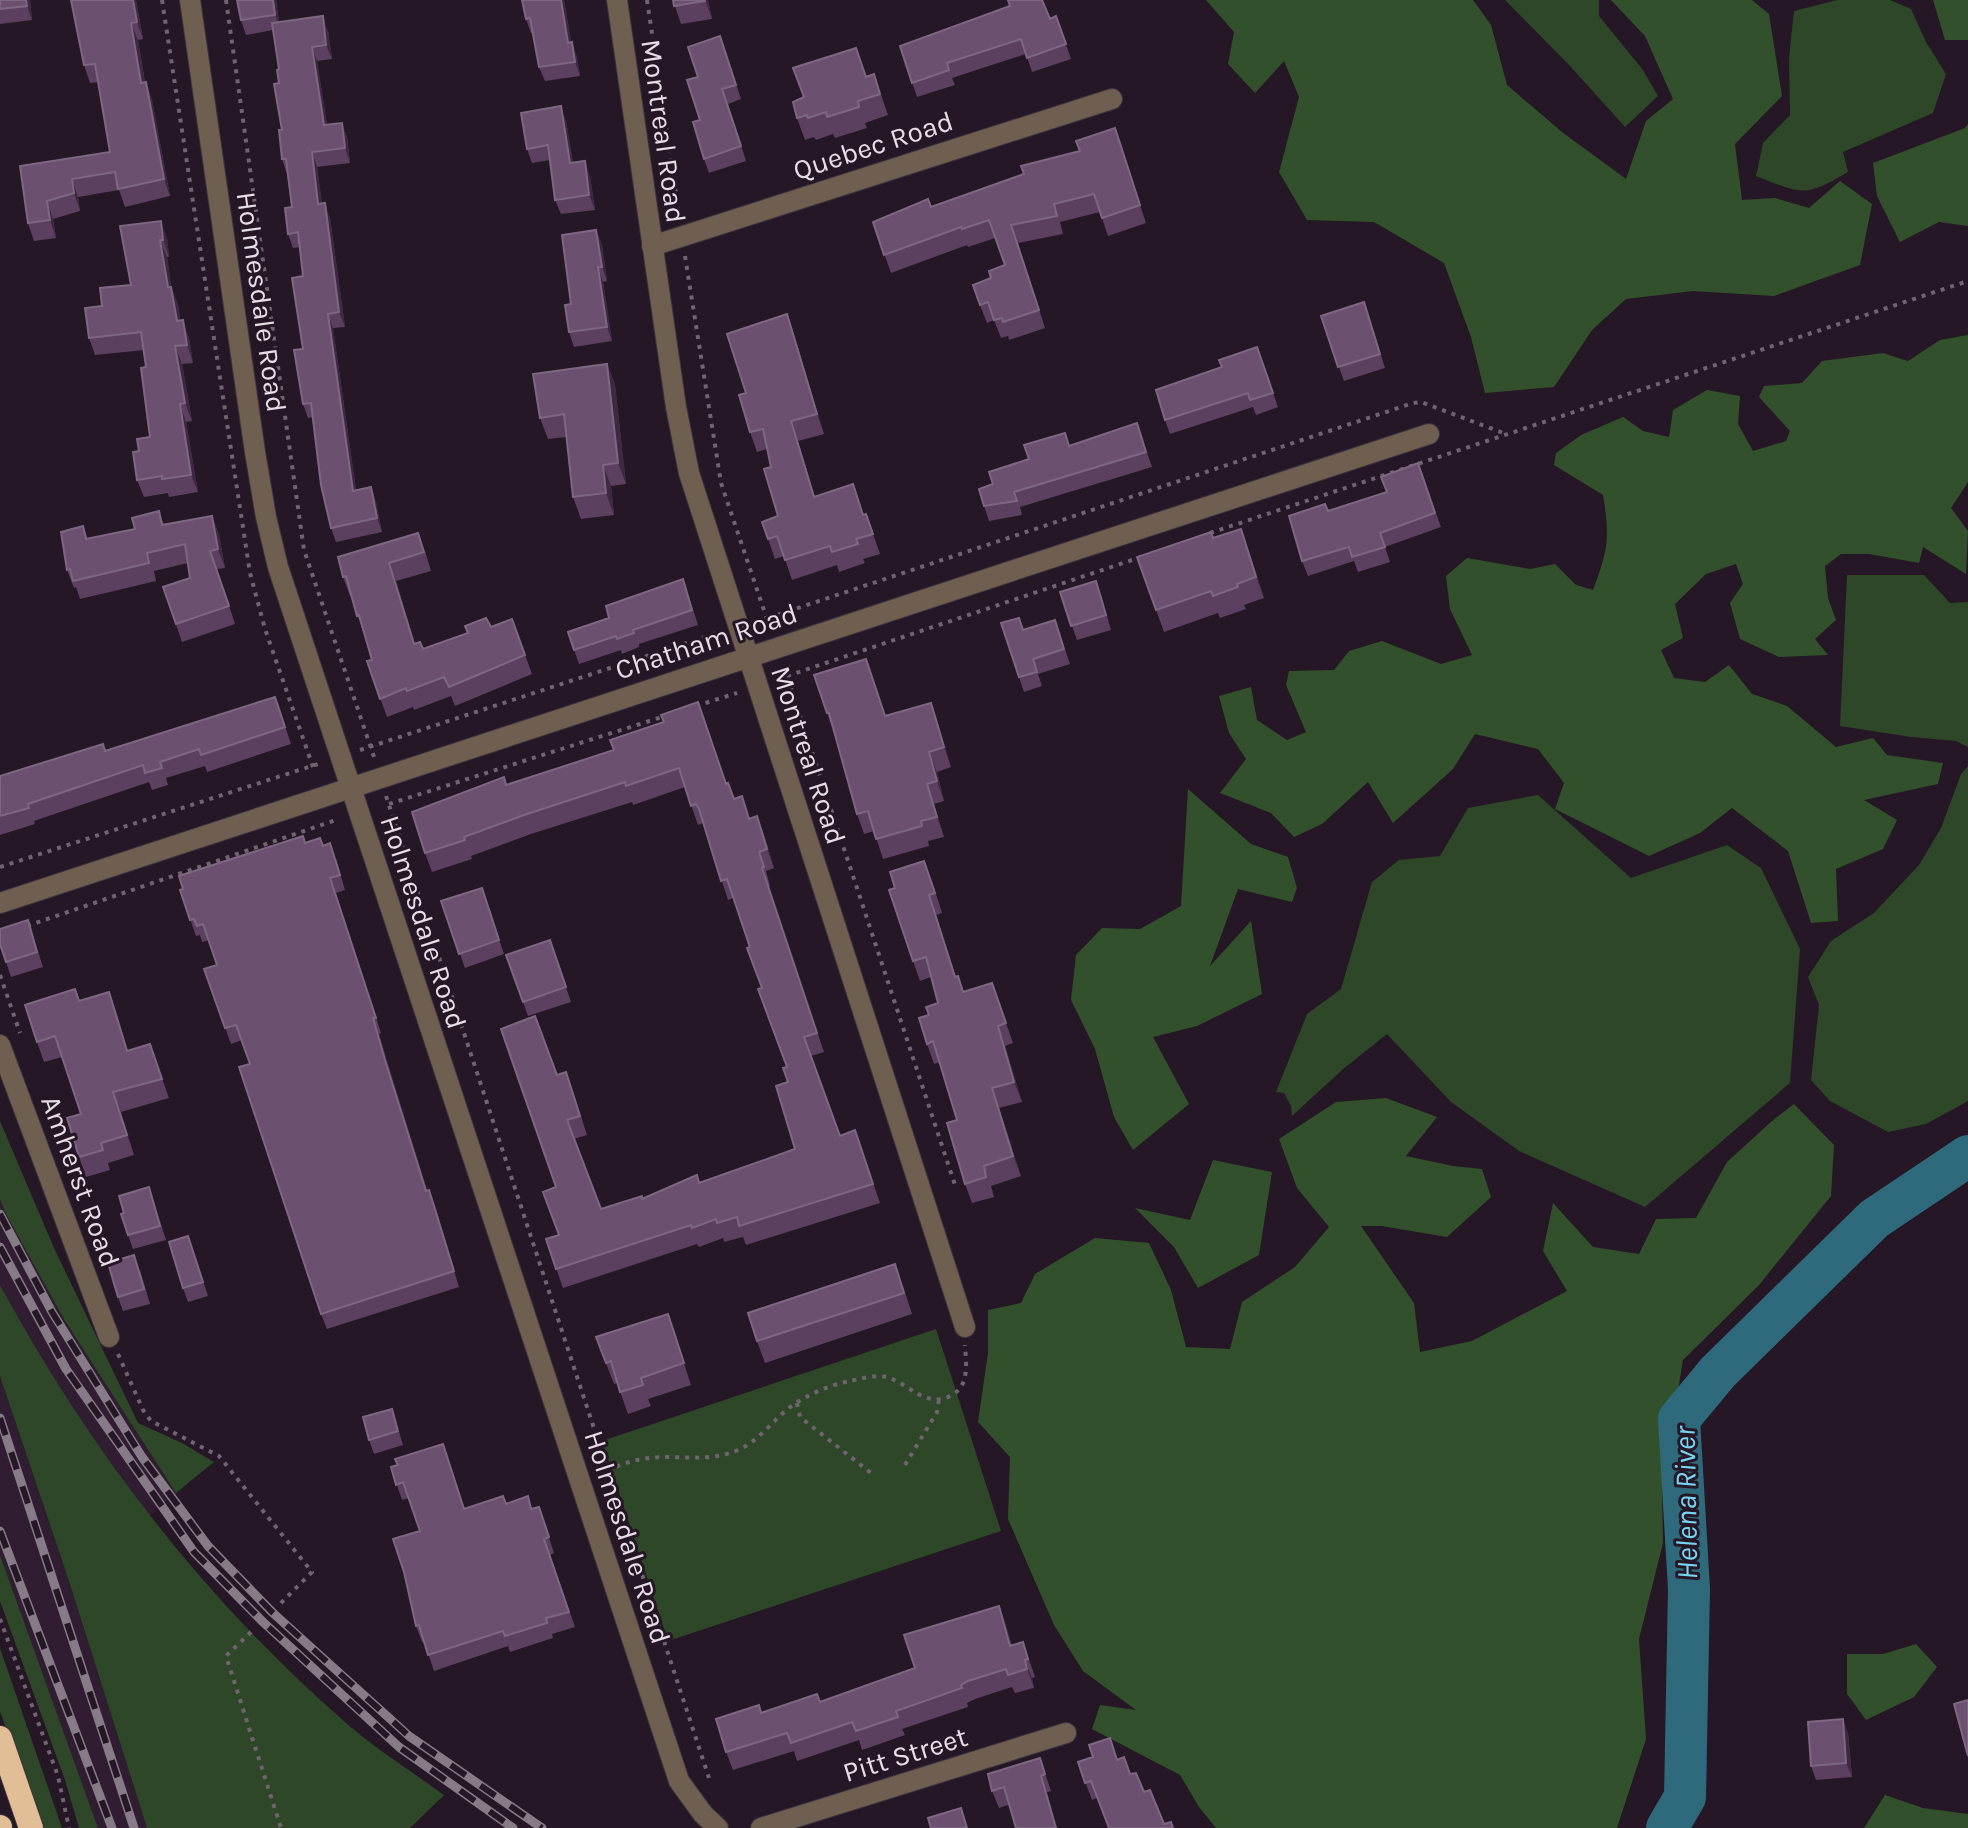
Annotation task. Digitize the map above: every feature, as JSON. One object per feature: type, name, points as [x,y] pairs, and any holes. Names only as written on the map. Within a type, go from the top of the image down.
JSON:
[{"type":"highway","points":[[0,1738],[31,1828]]},
{"type":"street","name":"Holmesdale Road","points":[[190,0],[266,517],[278,567],[679,1781],[703,1814],[718,1828]]},
{"type":"street","name":"Montreal Road","points":[[617,0],[676,407],[689,473],[965,1327]]},
{"type":"street","name":"Quebec Road","points":[[652,246],[1112,99]]},
{"type":"street","name":"Chatham Road","points":[[0,903],[1429,434]]},
{"type":"street","name":"Amherst Road","points":[[0,1045],[109,1337]]},
{"type":"street","name":"Pitt Street","points":[[761,1828],[1066,1733]]},
{"type":"path","points":[[226,0],[304,550],[709,1778]]},
{"type":"path","points":[[647,0],[680,221]]},
{"type":"path","points":[[684,252],[721,483],[955,1185]]},
{"type":"path","points":[[1205,535],[1968,281]]},
{"type":"path","points":[[0,867],[767,619],[1413,403],[1421,402],[1506,434]]},
{"type":"path","points":[[787,676],[1145,555]]},
{"type":"path","points":[[684,710],[743,691]]},
{"type":"path","points":[[389,804],[670,714]]},
{"type":"path","points":[[15,930],[339,819]]},
{"type":"path","points":[[0,975],[20,1035]]},
{"type":"path","points":[[607,1470],[641,1459],[719,1457],[729,1454],[752,1443],[797,1403],[839,1384],[882,1375],[920,1397],[939,1399],[952,1395],[960,1389],[966,1376],[965,1327]]},
{"type":"path","points":[[109,1337],[151,1421],[219,1456],[312,1572],[279,1605]]},
{"type":"path","points":[[905,1465],[937,1412],[939,1399]]},
{"type":"path","points":[[797,1403],[800,1417],[871,1473]]},
{"type":"path","points":[[0,1619],[58,1776],[69,1828]]},
{"type":"path","points":[[251,1632],[226,1656],[281,1828]]},
{"type":"shaded area","points":[[0,1199],[65,1321],[176,1493],[149,1516],[87,1432],[0,1285]]},
{"type":"shaded area","points":[[0,1376],[147,1828],[98,1828],[0,1555]]},
{"type":"green space","points":[[1206,0],[1473,0],[1491,25],[1507,85],[1562,132],[1626,179],[1646,121],[1673,99],[1645,36],[1611,0],[1752,0],[1769,14],[1782,96],[1735,144],[1742,200],[1775,198],[1809,208],[1840,181],[1872,204],[1860,265],[1774,296],[1693,291],[1626,299],[1592,330],[1554,387],[1485,393],[1471,337],[1444,263],[1374,222],[1307,220],[1279,172],[1299,97],[1284,61],[1255,93],[1228,64],[1234,32]]},
{"type":"green space","points":[[1505,0],[1599,0],[1599,16],[1643,70],[1658,96],[1625,127]]},
{"type":"green space","points":[[1837,0],[1890,0],[1911,9],[1926,42],[1946,74],[1933,113],[1843,152],[1848,172],[1822,186],[1794,190],[1756,176],[1763,143],[1790,115],[1789,58],[1794,11]]},
{"type":"green space","points":[[1933,0],[1968,0],[1968,40],[1945,40]]},
{"type":"green space","points":[[1968,124],[1968,226],[1939,222],[1900,242],[1877,196],[1873,163],[1965,128]]},
{"type":"green space","points":[[1968,335],[1968,482],[1951,508],[1968,531],[1966,574],[1923,547],[1919,563],[1869,554],[1841,554],[1825,566],[1828,598],[1836,620],[1815,639],[1828,655],[1779,657],[1740,639],[1730,603],[1743,584],[1736,564],[1706,574],[1675,604],[1683,638],[1661,650],[1674,678],[1705,682],[1729,665],[1752,694],[1787,706],[1836,747],[1873,738],[1887,755],[1943,763],[1938,784],[1864,800],[1897,820],[1883,849],[1836,869],[1838,921],[1811,923],[1788,851],[1732,808],[1700,833],[1649,856],[1555,809],[1564,783],[1538,749],[1475,734],[1453,769],[1393,823],[1368,782],[1322,824],[1294,837],[1271,813],[1220,793],[1246,759],[1229,733],[1219,696],[1251,687],[1257,720],[1287,740],[1306,732],[1286,685],[1289,671],[1334,670],[1349,651],[1382,641],[1441,664],[1472,655],[1450,609],[1446,576],[1467,558],[1530,569],[1555,564],[1576,585],[1593,590],[1606,544],[1603,495],[1554,465],[1556,453],[1581,435],[1623,417],[1643,431],[1669,437],[1673,410],[1707,390],[1740,396],[1738,424],[1753,451],[1786,441],[1790,431],[1759,397],[1764,386],[1802,383],[1822,361],[1883,353],[1908,361],[1940,340]]},
{"type":"green space","points":[[1847,575],[1924,575],[1950,603],[1968,602],[1968,747],[1956,741],[1840,726]]},
{"type":"green space","points":[[1968,766],[1968,1101],[1926,1124],[1888,1132],[1830,1101],[1811,1080],[1819,1005],[1808,977],[1831,941],[1874,913],[1919,865],[1941,828],[1961,774]]},
{"type":"green space","points":[[1188,789],[1251,844],[1288,857],[1297,888],[1292,902],[1238,889],[1210,966],[1251,921],[1262,994],[1197,1026],[1153,1037],[1189,1104],[1133,1150],[1114,1117],[1095,1049],[1071,1000],[1076,955],[1102,928],[1140,929],[1181,906]]},
{"type":"green space","points":[[1538,795],[1631,878],[1727,845],[1761,868],[1800,949],[1790,1083],[1645,1207],[1519,1151],[1451,1102],[1387,1034],[1292,1116],[1284,1093],[1276,1092],[1307,1014],[1341,989],[1372,882],[1399,860],[1440,856],[1468,808]]},
{"type":"green space","points":[[1386,1098],[1437,1117],[1406,1156],[1482,1169],[1491,1197],[1447,1237],[1382,1226],[1361,1226],[1414,1303],[1420,1352],[1472,1341],[1567,1291],[1543,1251],[1553,1203],[1593,1247],[1639,1254],[1656,1219],[1696,1218],[1727,1162],[1794,1104],[1834,1145],[1831,1196],[1759,1285],[1683,1360],[1662,1490],[1663,1543],[1639,1639],[1646,1739],[1617,1828],[1216,1828],[1180,1775],[1092,1729],[1100,1705],[1136,1710],[1083,1671],[1054,1625],[1008,1519],[1010,1457],[978,1422],[988,1353],[988,1310],[1021,1303],[1035,1274],[1095,1238],[1149,1243],[1171,1290],[1186,1347],[1230,1349],[1242,1302],[1295,1267],[1329,1227],[1297,1188],[1279,1139],[1336,1102]]},
{"type":"green space","points":[[0,1121],[54,1248],[138,1423],[214,1462],[176,1493],[65,1321],[6,1214],[0,1199]]},
{"type":"green space","points":[[1213,1160],[1272,1172],[1259,1255],[1198,1288],[1174,1247],[1135,1208],[1190,1220]]},
{"type":"green space","points":[[0,1285],[72,1406],[111,1464],[197,1573],[244,1625],[346,1723],[444,1795],[410,1828],[147,1828],[0,1376]]},
{"type":"green space","points":[[936,1329],[1001,1531],[668,1641],[602,1441]]},
{"type":"green space","points":[[0,1555],[98,1828],[79,1828],[65,1780],[0,1601]]},
{"type":"green space","points":[[1916,1644],[1937,1667],[1914,1697],[1866,1720],[1847,1694],[1847,1654],[1883,1654]]},
{"type":"green space","points":[[0,1648],[62,1828],[41,1828],[0,1711]]},
{"type":"green space","points":[[1885,1795],[1923,1808],[1968,1814],[1968,1828],[1864,1828]]},
{"type":"building","points":[[0,0],[26,0],[27,6],[0,9]]},
{"type":"building","points":[[71,0],[133,0],[137,22],[131,23],[141,83],[146,82],[164,179],[118,189],[115,172],[72,179],[74,193],[47,201],[50,220],[28,223],[20,166],[110,152],[95,64],[84,65]]},
{"type":"building","points":[[237,0],[273,0],[275,15],[241,20]]},
{"type":"building","points":[[522,0],[561,0],[568,43],[572,42],[575,62],[539,67],[530,18],[526,19]]},
{"type":"building","points":[[673,0],[705,0],[705,1],[674,6]]},
{"type":"building","points":[[1008,0],[1042,0],[1050,19],[1056,16],[1066,44],[1027,58],[1021,39],[947,63],[949,70],[912,83],[900,46],[1010,6]]},
{"type":"building","points":[[323,16],[326,45],[312,47],[324,125],[342,123],[345,148],[312,152],[318,204],[325,203],[339,312],[328,314],[353,491],[371,487],[377,518],[331,528],[321,485],[311,403],[303,404],[294,350],[303,349],[292,278],[303,276],[298,232],[288,234],[285,208],[292,207],[286,159],[282,159],[279,130],[282,130],[274,84],[279,83],[279,69],[272,23]]},
{"type":"building","points":[[720,36],[736,85],[722,89],[741,146],[704,159],[693,122],[700,120],[687,80],[698,77],[688,47]]},
{"type":"building","points":[[856,48],[866,77],[874,74],[880,94],[858,101],[859,107],[827,117],[826,112],[797,118],[793,102],[804,97],[793,68]]},
{"type":"building","points":[[561,106],[570,163],[585,161],[589,195],[555,200],[548,145],[527,149],[521,113]]},
{"type":"building","points":[[1115,128],[1140,205],[1102,218],[1094,194],[1054,204],[1057,216],[1011,225],[1039,310],[1003,322],[1002,318],[994,320],[988,302],[980,305],[973,285],[991,278],[989,271],[1005,265],[989,220],[884,255],[873,222],[928,199],[931,207],[1024,174],[1021,166],[1080,151],[1076,141]]},
{"type":"building","points":[[161,221],[163,240],[160,240],[168,287],[171,287],[177,321],[183,320],[187,345],[175,346],[185,403],[180,404],[191,475],[137,480],[133,452],[139,451],[137,439],[150,437],[141,368],[146,367],[141,332],[89,338],[85,308],[102,306],[100,288],[131,285],[120,226]]},
{"type":"building","points":[[596,230],[607,327],[569,332],[565,305],[571,304],[562,235]]},
{"type":"building","points":[[1364,302],[1380,354],[1338,367],[1321,316]]},
{"type":"building","points":[[787,314],[817,414],[791,421],[814,497],[853,484],[873,534],[856,539],[858,544],[832,552],[830,546],[785,560],[777,536],[768,539],[762,522],[778,516],[764,469],[771,467],[763,429],[750,432],[739,395],[746,393],[727,334]]},
{"type":"building","points":[[1257,347],[1273,393],[1250,400],[1248,393],[1165,420],[1156,390],[1222,367],[1219,360]]},
{"type":"building","points":[[607,364],[618,463],[603,465],[606,493],[573,497],[564,414],[540,418],[533,374]]},
{"type":"building","points":[[1137,423],[1146,452],[1014,492],[1017,501],[984,506],[979,489],[993,484],[989,472],[1029,459],[1024,445],[1065,433],[1069,446]]},
{"type":"building","points":[[1418,463],[1435,513],[1380,533],[1385,547],[1352,557],[1349,547],[1302,561],[1289,516],[1325,504],[1328,511],[1387,492],[1381,477]]},
{"type":"building","points":[[159,511],[162,525],[212,516],[218,549],[210,551],[229,606],[176,624],[163,587],[190,578],[185,544],[147,553],[149,563],[73,581],[70,569],[67,570],[61,532],[83,526],[86,539],[135,529],[132,518]]},
{"type":"building","points":[[1241,529],[1256,577],[1213,596],[1211,591],[1156,610],[1137,557],[1211,532],[1213,538]]},
{"type":"building","points":[[418,533],[424,552],[389,563],[414,644],[420,642],[423,649],[468,633],[465,626],[486,618],[491,627],[512,619],[525,655],[449,687],[444,677],[380,699],[367,661],[372,660],[359,615],[338,557]]},
{"type":"building","points":[[683,579],[692,610],[633,630],[634,633],[617,639],[616,636],[574,650],[568,632],[609,618],[606,606]]},
{"type":"building","points":[[1096,581],[1106,615],[1071,626],[1060,592]]},
{"type":"building","points":[[1019,618],[1023,630],[1055,620],[1064,649],[1033,659],[1037,672],[1019,677],[1001,623]]},
{"type":"building","points":[[866,659],[885,716],[931,703],[944,747],[929,752],[937,781],[927,784],[937,817],[921,821],[922,826],[876,839],[868,811],[857,814],[829,713],[814,675]]},
{"type":"building","points":[[275,697],[285,727],[201,755],[199,749],[160,762],[162,768],[145,773],[143,765],[0,816],[0,776],[103,744],[105,751]]},
{"type":"building","points":[[698,702],[726,784],[734,799],[742,796],[749,819],[757,816],[767,849],[759,852],[762,868],[817,1033],[804,1037],[840,1136],[855,1130],[873,1184],[739,1226],[737,1217],[717,1223],[716,1219],[692,1228],[691,1225],[556,1269],[546,1239],[559,1235],[543,1192],[556,1187],[501,1029],[535,1016],[557,1075],[566,1072],[580,1116],[567,1120],[601,1209],[642,1196],[642,1199],[697,1175],[699,1183],[795,1149],[776,1086],[788,1082],[783,1068],[787,1067],[758,989],[762,988],[747,948],[750,947],[727,879],[721,881],[699,809],[696,804],[691,806],[679,768],[524,815],[425,853],[412,812],[504,777],[506,785],[614,750],[610,740],[664,722],[661,715]]},
{"type":"building","points":[[303,836],[305,843],[320,838],[323,846],[330,843],[340,875],[330,878],[376,1018],[373,1018],[385,1060],[426,1191],[429,1190],[454,1271],[321,1314],[239,1067],[250,1064],[236,1025],[225,1028],[204,969],[217,965],[203,924],[197,926],[194,919],[190,920],[180,890],[183,889],[179,876]]},
{"type":"building","points":[[924,861],[935,893],[929,895],[955,977],[958,976],[963,992],[992,983],[1006,1023],[998,1026],[1014,1082],[992,1088],[1013,1156],[984,1166],[986,1177],[965,1184],[947,1123],[957,1120],[933,1041],[927,1044],[919,1018],[929,1015],[926,1007],[938,1003],[926,957],[913,961],[889,890],[895,888],[890,872]]},
{"type":"building","points":[[482,888],[499,940],[459,954],[441,901]]},
{"type":"building","points":[[28,920],[37,952],[6,962],[0,944],[0,929]]},
{"type":"building","points":[[550,940],[566,987],[523,1002],[506,955]]},
{"type":"building","points":[[75,989],[79,1001],[109,992],[127,1051],[150,1044],[162,1079],[113,1092],[127,1135],[101,1143],[103,1150],[79,1157],[67,1118],[81,1114],[55,1036],[37,1042],[25,1005]]},
{"type":"building","points":[[149,1187],[160,1226],[128,1235],[119,1196]]},
{"type":"building","points":[[188,1236],[203,1282],[183,1288],[169,1242]]},
{"type":"building","points":[[134,1255],[144,1289],[118,1297],[108,1263]]},
{"type":"building","points":[[895,1264],[904,1293],[757,1341],[748,1313]]},
{"type":"building","points":[[668,1314],[684,1363],[641,1378],[643,1385],[620,1392],[611,1361],[606,1363],[596,1337]]},
{"type":"building","points":[[392,1409],[398,1431],[369,1440],[363,1417]]},
{"type":"building","points":[[443,1444],[464,1509],[503,1496],[506,1504],[528,1496],[531,1509],[539,1507],[549,1537],[544,1539],[569,1612],[546,1618],[547,1623],[505,1636],[503,1631],[428,1655],[419,1625],[416,1626],[393,1539],[420,1531],[403,1482],[396,1485],[391,1467],[398,1465],[395,1459]]},
{"type":"building","points":[[999,1606],[1010,1646],[1023,1642],[1028,1659],[1025,1660],[1027,1669],[1008,1675],[1006,1669],[968,1681],[961,1685],[962,1688],[896,1711],[898,1717],[856,1731],[852,1722],[791,1743],[787,1733],[726,1752],[716,1719],[759,1705],[761,1713],[817,1694],[820,1702],[915,1668],[904,1635]]},
{"type":"building","points":[[1968,1700],[1968,1756],[1954,1704]]},
{"type":"building","points":[[1843,1719],[1846,1763],[1811,1766],[1808,1722]]},
{"type":"building","points":[[1110,1738],[1117,1760],[1124,1757],[1130,1774],[1136,1773],[1144,1792],[1150,1790],[1164,1824],[1171,1822],[1173,1828],[1109,1828],[1091,1781],[1085,1783],[1078,1762],[1093,1757],[1089,1745]]},
{"type":"building","points":[[1040,1758],[1045,1774],[1041,1776],[1056,1828],[1016,1828],[1004,1787],[992,1791],[988,1774]]},
{"type":"building","points":[[961,1808],[967,1828],[931,1828],[928,1818]]},
{"type":"waterway","name":"Helena River","points":[[1667,1828],[1685,1797],[1689,1589],[1679,1419],[1718,1372],[1874,1219],[1968,1156]]},
{"type":"railway","points":[[0,1214],[52,1312],[142,1457],[208,1546],[273,1613],[409,1736],[542,1828]]},
{"type":"railway","points":[[0,1247],[66,1369],[194,1552],[263,1622],[399,1747],[513,1828]]},
{"type":"railway","points":[[0,1418],[134,1828]]},
{"type":"railway","points":[[0,1531],[112,1828]]}]
